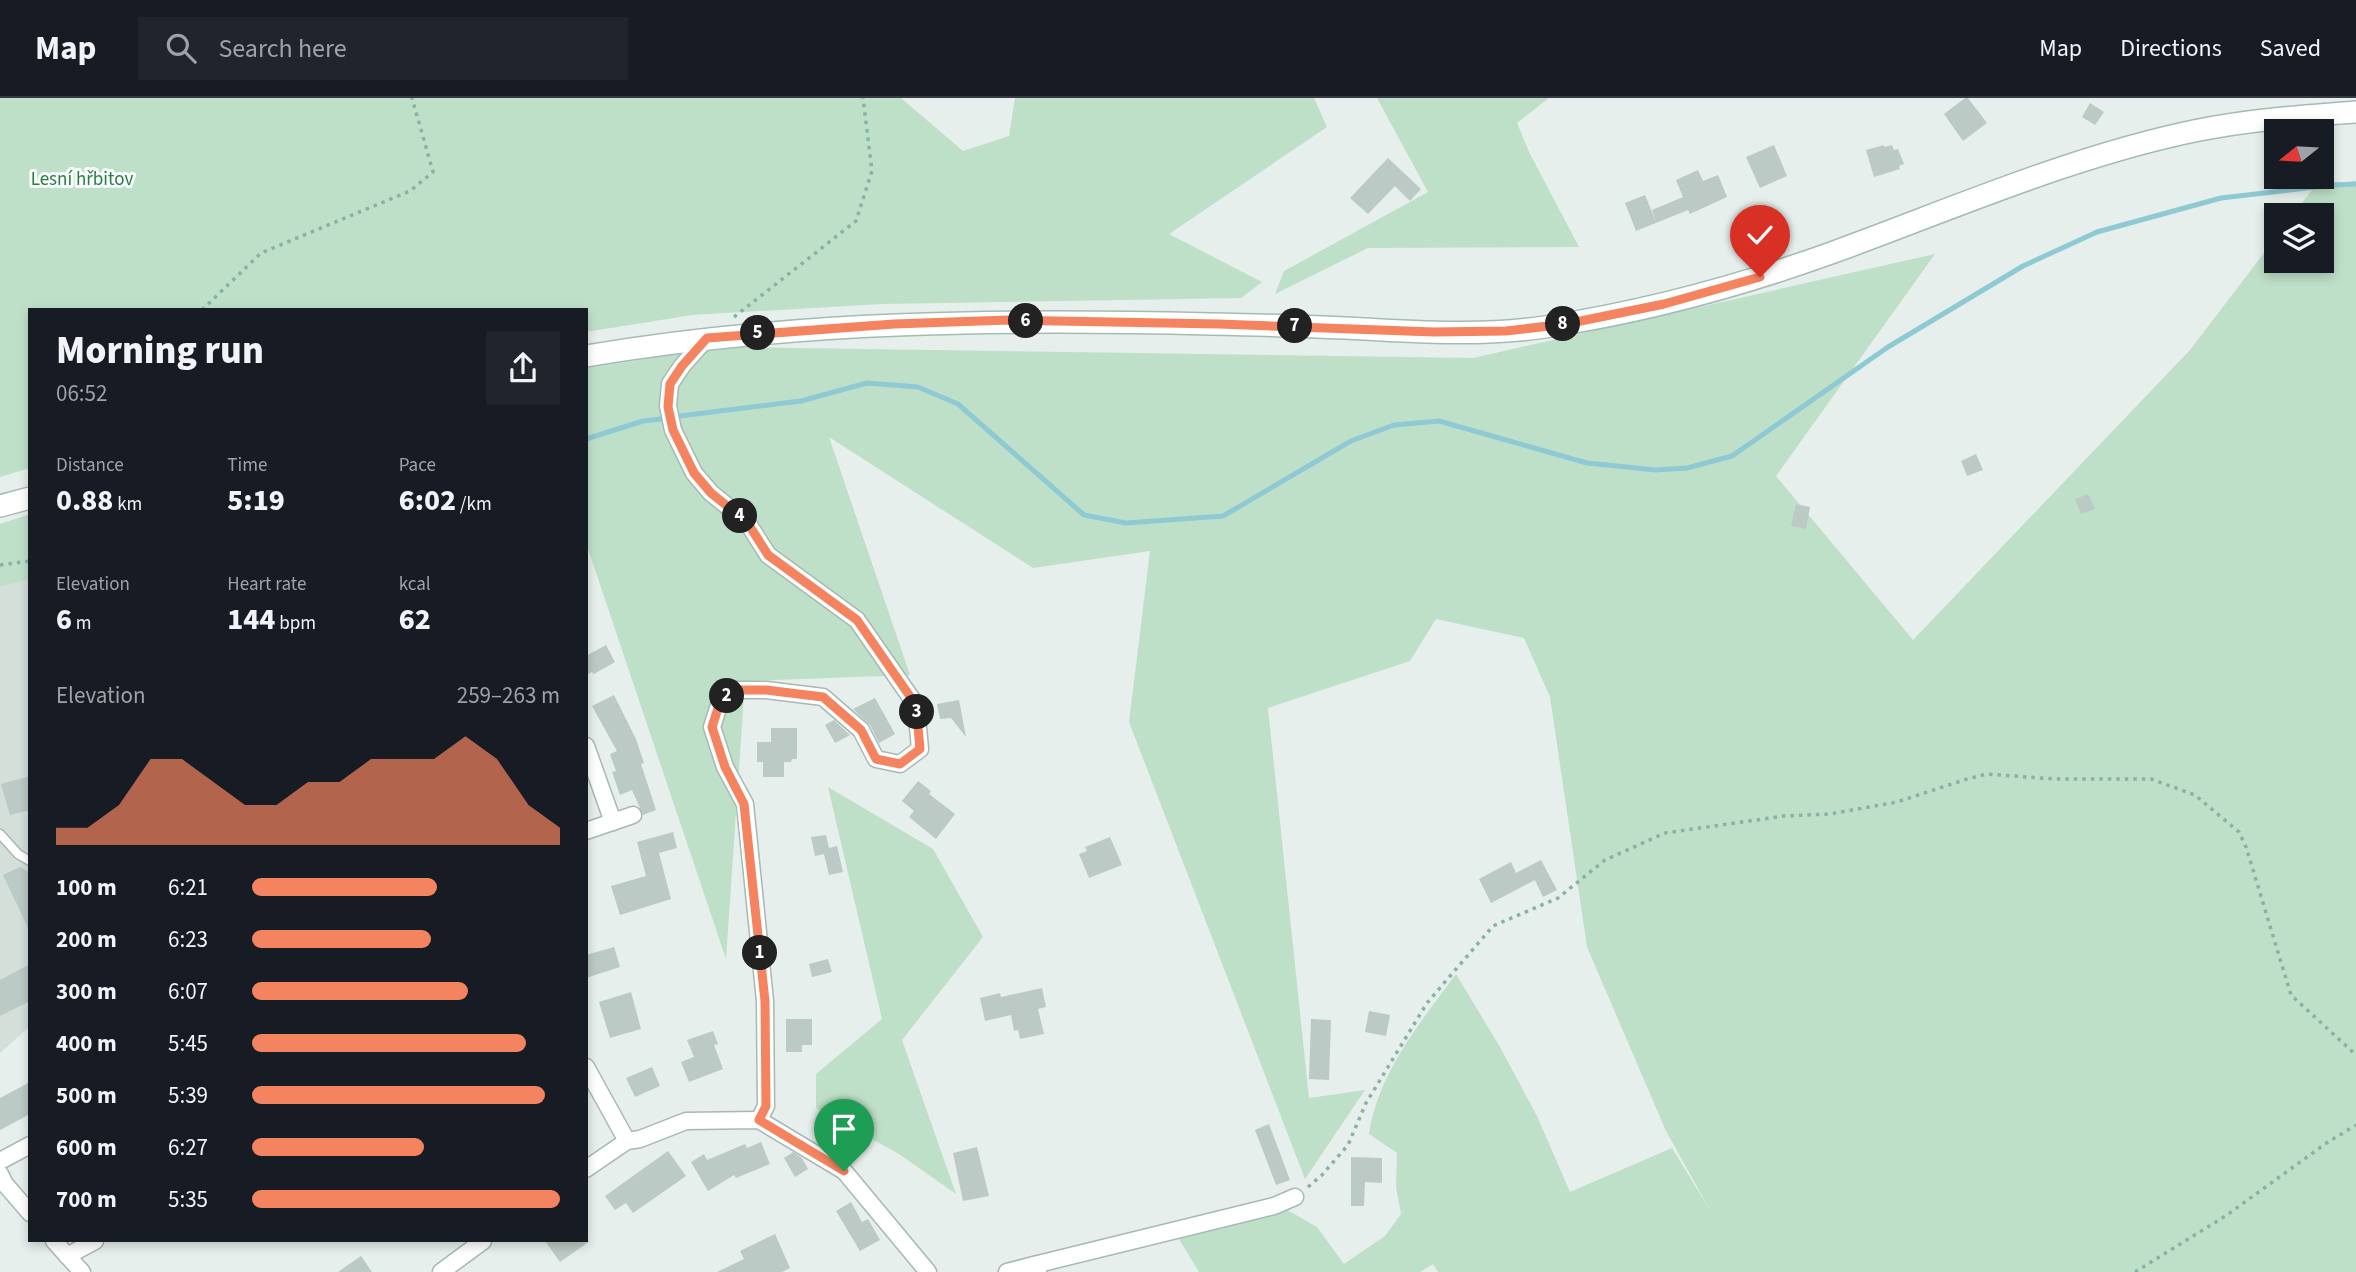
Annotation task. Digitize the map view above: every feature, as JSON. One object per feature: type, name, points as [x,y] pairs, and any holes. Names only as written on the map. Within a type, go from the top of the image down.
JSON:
[{"type":"main road","points":[[588,356],[707,338],[894,324],[1008,320],[1232,324],[1434,332],[1495,332],[1537,328],[1664,304],[1760,277],[2050,173],[2146,143],[2239,122],[2356,112]]},
{"type":"main road","points":[[0,506],[28,499]]},
{"type":"street","points":[[707,338],[670,384],[668,407],[673,430],[694,473],[711,493],[747,522],[768,555],[857,620],[916,705],[920,749],[900,764],[876,759],[861,730],[823,697],[766,690],[737,690],[721,699],[712,727],[725,767],[744,804],[765,1001],[766,1106],[759,1120]]},
{"type":"street","points":[[588,752],[613,822]]},
{"type":"street","points":[[588,830],[633,815]]},
{"type":"street","points":[[588,1071],[627,1142]]},
{"type":"street","points":[[588,1168],[627,1142],[686,1121],[759,1120],[844,1171],[928,1272]]},
{"type":"street","points":[[0,1161],[28,1145]]},
{"type":"street","points":[[0,1174],[28,1211]]},
{"type":"street","points":[[1007,1272],[1036,1269],[1274,1206],[1295,1197]]},
{"type":"street","points":[[55,1242],[82,1272]]},
{"type":"street","points":[[67,1256],[93,1242]]},
{"type":"street","points":[[441,1272],[482,1242]]},
{"type":"lane","points":[[0,834],[18,854],[28,860]]},
{"type":"path","points":[[204,308],[261,253],[410,191],[433,172],[412,98]]},
{"type":"path","points":[[707,338],[856,221],[872,172],[863,98]]},
{"type":"path","points":[[0,565],[28,561]]},
{"type":"path","points":[[1295,1197],[1322,1175],[1348,1146],[1372,1094],[1427,1003],[1493,926],[1558,898],[1605,860],[1665,833],[1784,816],[1830,814],[1896,802],[1987,774],[2055,779],[2151,779],[2195,795],[2239,832],[2246,846],[2291,995],[2356,1055]]},
{"type":"path","points":[[2135,1272],[2227,1216],[2356,1125]]},
{"type":"shaded area","points":[[28,580],[28,1028],[0,1053],[0,587]]},
{"type":"green space","name":"Lesní hřbitov","points":[[0,98],[901,98],[963,151],[1009,136],[1015,98],[1314,98],[1327,127],[1169,234],[1262,282],[1241,298],[882,304],[692,315],[588,332],[588,308],[28,308],[28,469],[0,477]]},
{"type":"green space","points":[[1377,98],[1549,98],[1517,123],[1530,154],[1579,247],[1368,248],[1275,294],[1284,271],[1428,192]]},
{"type":"green space","points":[[2356,181],[2356,1272],[1438,1272],[1433,1264],[1420,1272],[1199,1272],[1179,1239],[1282,1207],[1317,1227],[1344,1264],[1385,1236],[1401,1214],[1396,1187],[1397,1153],[1369,1134],[1374,1112],[1381,1090],[1402,1050],[1456,974],[1537,1116],[1570,1192],[1672,1148],[1710,1210],[1666,1131],[1587,947],[1550,697],[1524,638],[1436,619],[1410,661],[1268,708],[1309,1098],[1365,1090],[1305,1179],[1129,722],[1150,551],[1033,568],[829,437],[910,675],[745,681],[726,959],[588,549],[588,368],[724,347],[1473,358],[1935,254],[1776,476],[1913,640],[2190,350],[2264,253],[2264,273],[2334,273],[2334,203],[2302,203],[2312,189],[2334,189],[2334,184]]},
{"type":"green space","points":[[28,515],[28,580],[0,587],[0,524]]},
{"type":"green space","points":[[828,787],[933,849],[983,937],[902,1040],[956,1194],[899,1154],[816,1108],[816,1074],[882,1019]]},
{"type":"building","points":[[1968,98],[1987,123],[1963,141],[1944,114]]},
{"type":"building","points":[[2090,103],[2104,112],[2095,125],[2082,117]]},
{"type":"building","points":[[1774,145],[1787,176],[1760,188],[1746,157]]},
{"type":"building","points":[[1892,145],[1894,150],[1898,149],[1904,164],[1899,166],[1900,169],[1874,177],[1866,150]]},
{"type":"building","points":[[1388,158],[1421,189],[1410,201],[1395,186],[1368,214],[1350,198]]},
{"type":"building","points":[[1698,170],[1703,181],[1718,175],[1727,197],[1690,214],[1688,210],[1636,231],[1625,203],[1645,195],[1656,222],[1652,210],[1683,197],[1676,180]]},
{"type":"building","points":[[1976,454],[1983,470],[1967,476],[1961,461]]},
{"type":"building","points":[[2088,494],[2095,509],[2081,514],[2075,499]]},
{"type":"building","points":[[1796,504],[1810,507],[1806,529],[1791,526]]},
{"type":"building","points":[[606,645],[615,662],[594,674],[588,674],[588,655]]},
{"type":"building","points":[[614,695],[636,739],[656,810],[643,815],[632,790],[620,795],[612,772],[616,771],[610,754],[617,751],[592,706]]},
{"type":"building","points":[[875,698],[895,734],[879,743],[870,725],[853,709]]},
{"type":"building","points":[[959,700],[966,737],[951,718],[940,719],[937,704]]},
{"type":"building","points":[[834,720],[850,735],[835,743],[825,725]]},
{"type":"building","points":[[771,728],[797,728],[797,759],[784,762],[784,777],[763,777],[763,762],[757,762],[757,742],[771,742]]},
{"type":"building","points":[[28,777],[28,810],[10,815],[1,784]]},
{"type":"building","points":[[918,781],[931,791],[929,794],[955,814],[936,839],[909,817],[914,811],[902,801]]},
{"type":"building","points":[[673,832],[677,848],[659,853],[671,899],[620,915],[611,886],[646,876],[637,842]]},
{"type":"building","points":[[826,835],[829,848],[837,846],[843,872],[829,875],[824,854],[815,856],[811,837]]},
{"type":"building","points":[[1110,837],[1122,865],[1089,878],[1079,854],[1087,851],[1085,847]]},
{"type":"building","points":[[1541,860],[1557,890],[1543,897],[1535,880],[1491,903],[1479,879],[1511,862],[1516,873]]},
{"type":"building","points":[[20,867],[28,872],[28,928],[3,875]]},
{"type":"building","points":[[614,947],[620,967],[588,977],[588,954]]},
{"type":"building","points":[[828,959],[832,972],[812,977],[809,964]]},
{"type":"building","points":[[28,965],[28,1002],[0,1016],[0,980]]},
{"type":"building","points":[[1042,988],[1046,1007],[1038,1009],[1044,1034],[1020,1039],[1018,1030],[1014,1031],[1011,1015],[985,1021],[980,998],[1000,993],[1001,997]]},
{"type":"building","points":[[631,992],[641,1029],[610,1038],[599,1002]]},
{"type":"building","points":[[1369,1011],[1390,1015],[1386,1036],[1365,1032]]},
{"type":"building","points":[[786,1019],[812,1019],[812,1045],[802,1045],[802,1052],[786,1052]]},
{"type":"building","points":[[1311,1019],[1331,1020],[1329,1080],[1309,1079]]},
{"type":"building","points":[[713,1031],[718,1044],[714,1045],[723,1069],[689,1082],[681,1062],[694,1057],[687,1040]]},
{"type":"building","points":[[652,1067],[660,1086],[635,1097],[626,1078]]},
{"type":"building","points":[[28,1083],[28,1115],[0,1130],[0,1098]]},
{"type":"building","points":[[1269,1124],[1290,1180],[1276,1185],[1255,1130]]},
{"type":"building","points":[[761,1142],[770,1164],[736,1178],[734,1175],[708,1191],[691,1162],[704,1154],[707,1160],[745,1144],[747,1148]]},
{"type":"building","points":[[977,1147],[989,1196],[963,1201],[953,1153]]},
{"type":"building","points":[[668,1151],[686,1176],[633,1213],[626,1203],[615,1210],[605,1196]]},
{"type":"building","points":[[793,1152],[802,1158],[808,1169],[795,1177],[784,1158]]},
{"type":"building","points":[[1351,1157],[1382,1158],[1382,1183],[1365,1182],[1364,1206],[1351,1206]]},
{"type":"building","points":[[851,1202],[862,1222],[868,1219],[880,1240],[860,1251],[836,1211]]},
{"type":"building","points":[[775,1234],[790,1268],[782,1272],[717,1272],[744,1259],[740,1251]]},
{"type":"building","points":[[590,1241],[560,1262],[546,1242]]},
{"type":"building","points":[[361,1256],[372,1272],[338,1272]]},
{"type":"waterway","points":[[680,416],[801,401],[867,383],[918,387],[958,404],[1084,515],[1126,523],[1223,516],[1351,441],[1394,425],[1439,421],[1587,463],[1656,470],[1687,468],[1732,456],[1888,347],[2023,266],[2097,232],[2221,198],[2356,184]]},
{"type":"waterway","points":[[588,438],[643,421],[661,419]]},
{"type":"route","points":[[844,1171],[759,1120],[766,1106],[765,1001],[744,804],[725,767],[712,727],[721,699],[737,690],[766,690],[823,697],[861,730],[876,759],[900,764],[920,749],[916,705],[857,620],[768,555],[747,522],[711,493],[694,473],[673,430],[668,407],[670,384],[707,338],[834,327],[1008,320],[1473,333],[1537,328],[1614,315],[1760,277]]}]
